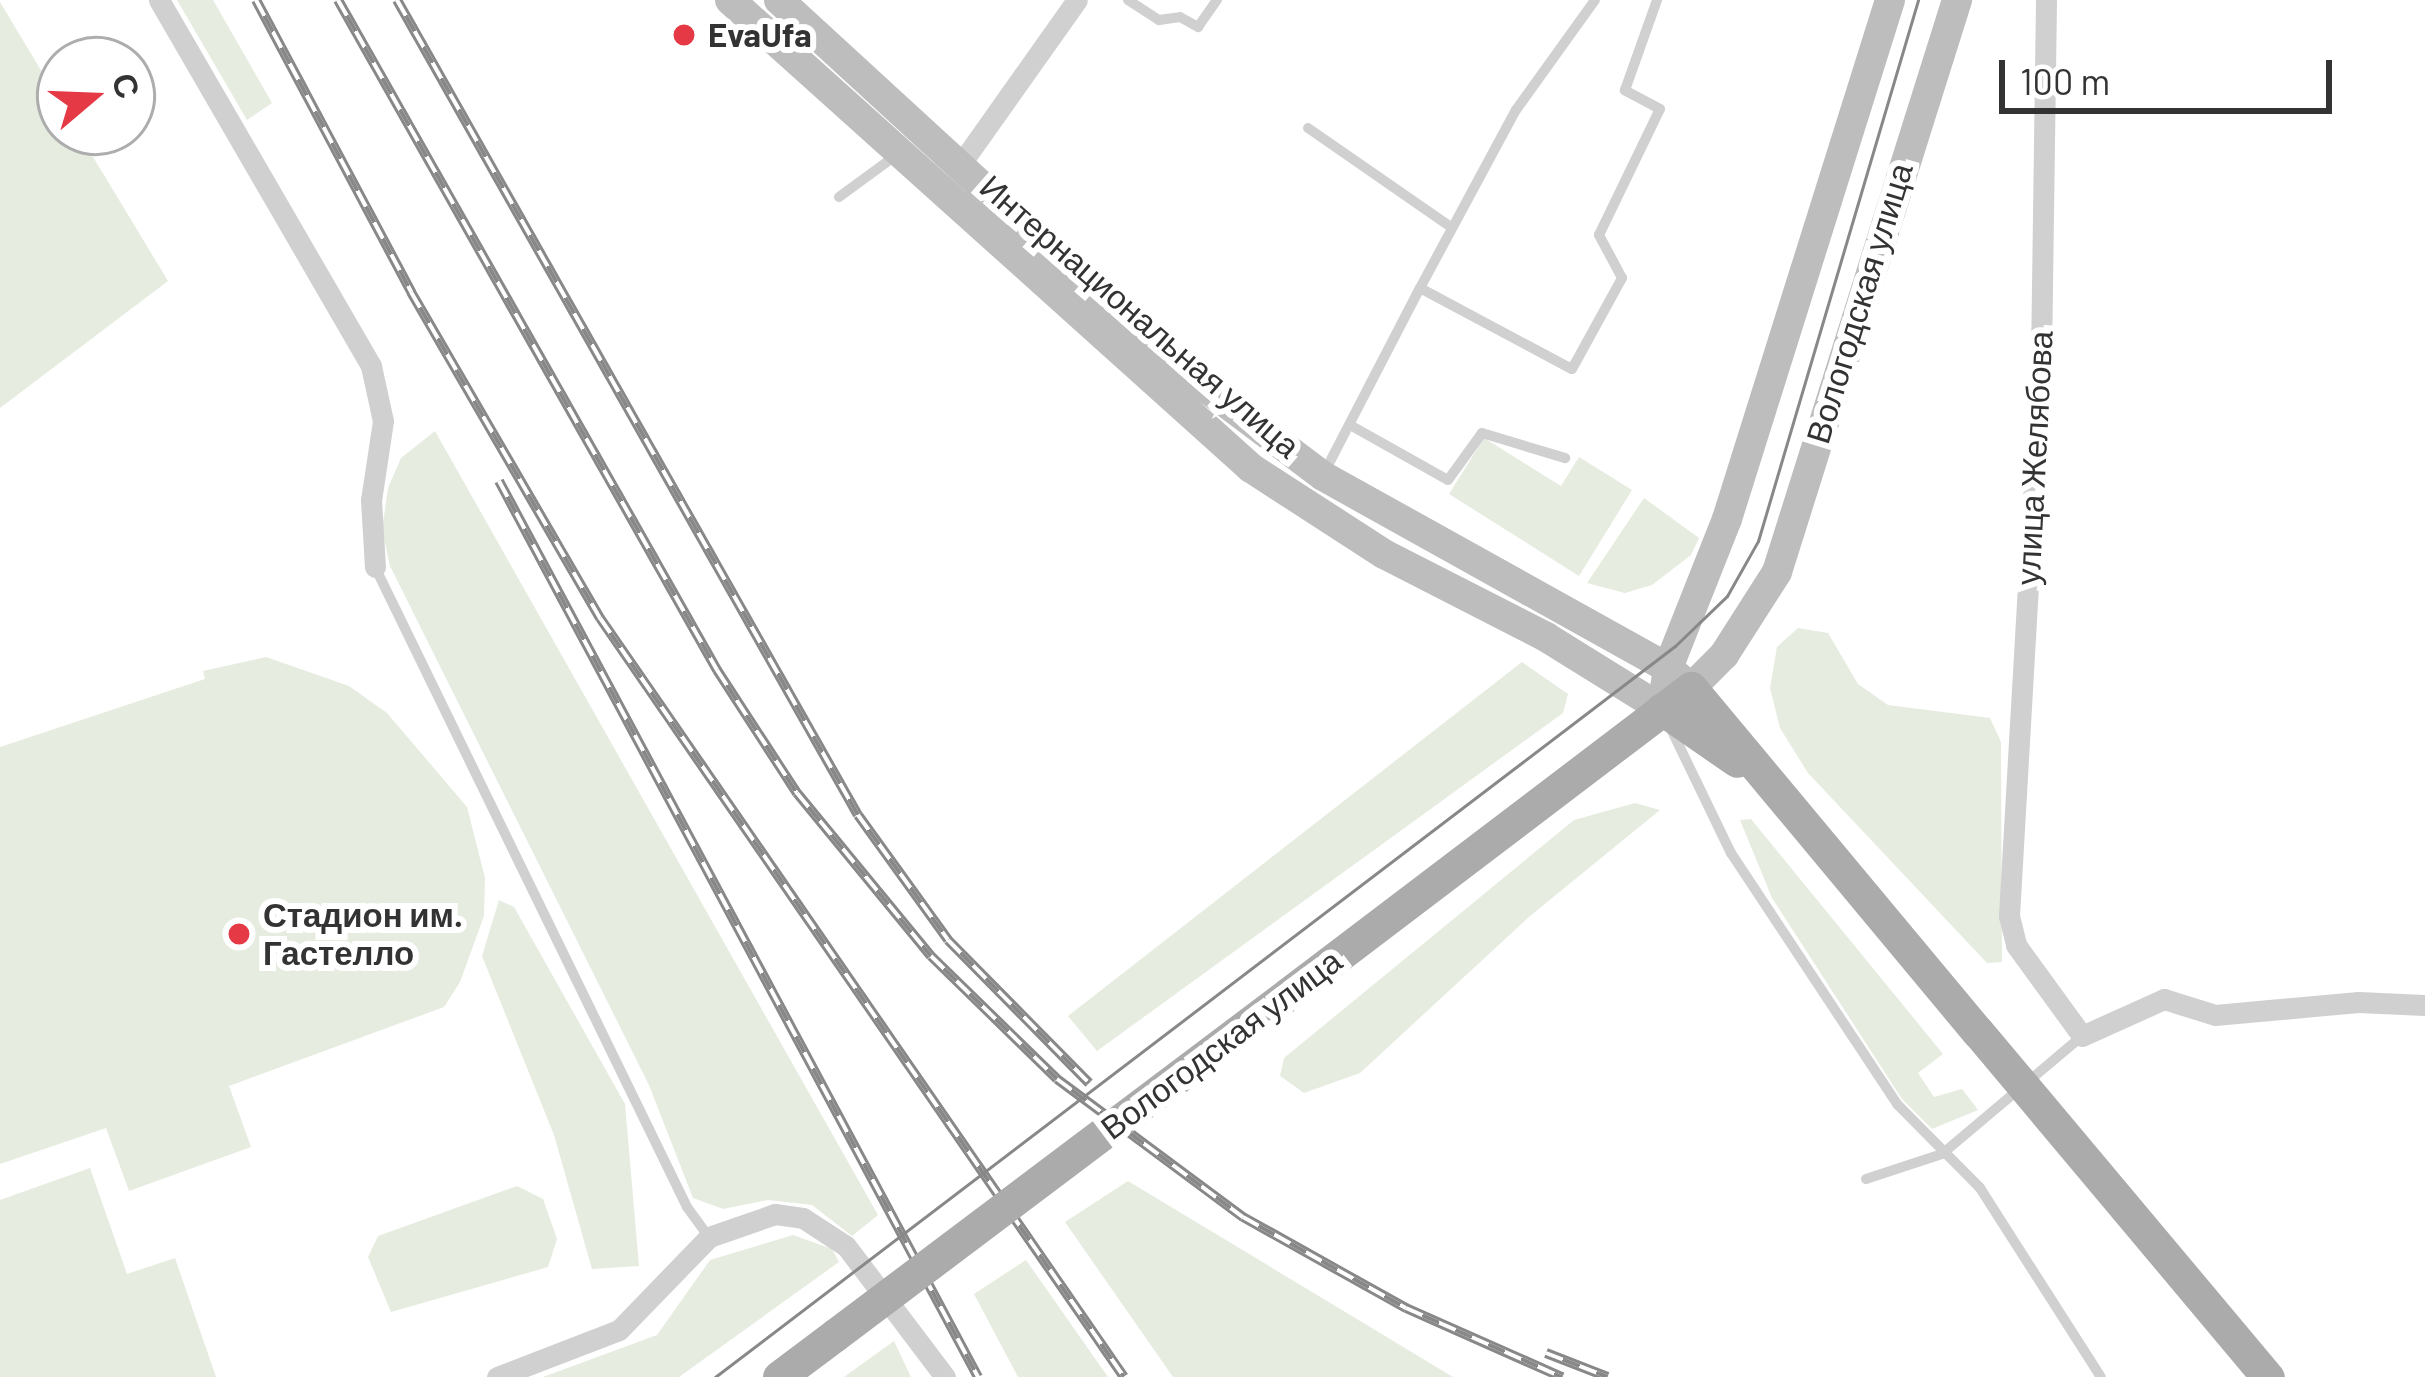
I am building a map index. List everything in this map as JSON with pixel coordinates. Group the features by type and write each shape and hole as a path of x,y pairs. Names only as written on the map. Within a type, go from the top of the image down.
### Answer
{"main road":[{"name":"Интернациональная улица","path":"730,0 1251,468 1384,554 1546,637 1662,709"},
{"name":"Интернациональная улица","path":"779,0 1181,369 1323,476 1680,678"},
{"name":"Вологодская улица","path":"779,1377 1662,709 1680,678 1890,0"},
{"name":"Вологодская улица","path":"1680,678 1724,655 1777,572 1957,0"},
{"path":"1680,678 2268,1377"},
{"path":"1662,709 1768,782"}],"street":[{"path":"159,0 371,367 383,421 371,500 375,567"},
{"path":"960,165 1077,0"},
{"name":"улица Желябова","path":"2047,0 2041,359 2008,916 2043,990 2082,1036"},
{"path":"2082,1036 2164,999 2215,1015 2358,1002 2425,1005"},
{"path":"497,1377 619,1330 709,1237 775,1214 824,1229 903,1313 945,1377"}],"lane":[{"path":"1128,0 1159,20 1180,17 1198,28 1217,0"},
{"path":"1323,476 1448,225 1595,0"},
{"path":"1420,288 1572,369 1622,278 1599,236 1660,109 1624,90 1658,0"},
{"path":"1308,128 1448,225"},
{"path":"839,196 901,152"},
{"path":"1350,425 1448,480 1482,433 1565,458"},
{"path":"375,567 687,1207 709,1237"},
{"path":"1662,709 1730,853 1897,1104 1980,1188 2101,1377"},
{"path":"1866,1179 1942,1154 2082,1036"}],"shaded area":[{"path":"177,0 213,0 272,103 247,120"},
{"path":"0,2 36,62 36,156 92,156 168,281 0,408"},
{"path":"435,431 878,1215 852,1236 812,1205 768,1200 723,1209 693,1198 649,1085 390,566 382,530 388,488 401,458"},
{"path":"1484,438 1561,486 1579,457 1632,490 1579,576 1449,494"},
{"path":"1644,498 1699,538 1691,555 1652,585 1625,593 1587,583"},
{"path":"1798,628 1828,633 1858,684 1888,705 1990,718 2001,742 2002,962 1987,963 1808,773 1780,728 1770,688 1777,647"},
{"name":"Стадион им. Гастелло","path":"266,657 349,686 387,713 467,807 485,878 484,916 460,982 444,1007 229,1086 251,1147 129,1191 106,1128 0,1164 0,747 205,679 203,671"},
{"path":"1522,662 1568,694 1563,713 1097,1051 1068,1016"},
{"path":"1635,803 1660,810 1530,916 1360,1073 1304,1093 1280,1076 1284,1058 1574,820"},
{"path":"1751,819 1943,1054 1918,1073 1934,1097 1962,1089 1978,1110 1932,1129 1902,1099 1772,898 1740,820"},
{"path":"499,900 514,907 625,1104 639,1266 592,1269 554,1135 482,956"},
{"path":"90,1168 127,1274 175,1258 216,1377 0,1377 0,1200"},
{"path":"1128,1181 1453,1377 1173,1377 1065,1222"},
{"path":"517,1186 543,1199 557,1239 548,1267 391,1312 368,1257 378,1236"},
{"path":"793,1235 832,1249 839,1262 679,1377 543,1377 657,1335 710,1260"},
{"path":"1026,1260 1108,1377 1018,1377 974,1294"},
{"path":"894,1341 911,1377 844,1377"}],"tram line":[{"path":"715,1377 1675,646 1727,596 1758,541 1918,0"}],"railway":[{"path":"256,0 411,292 600,618 1124,1377"},
{"path":"338,0 717,670 797,793 931,956 1057,1079 1243,1217 1406,1308 1562,1377"},
{"path":"397,0 858,815 948,940 1089,1083"},
{"path":"499,481 978,1377"},
{"path":"1546,1353 1608,1377"}],"place":[{"name":"EvaUfa","path":"684,35"},
{"name":"Стадион им. Гастелло","path":"239,934"}]}
